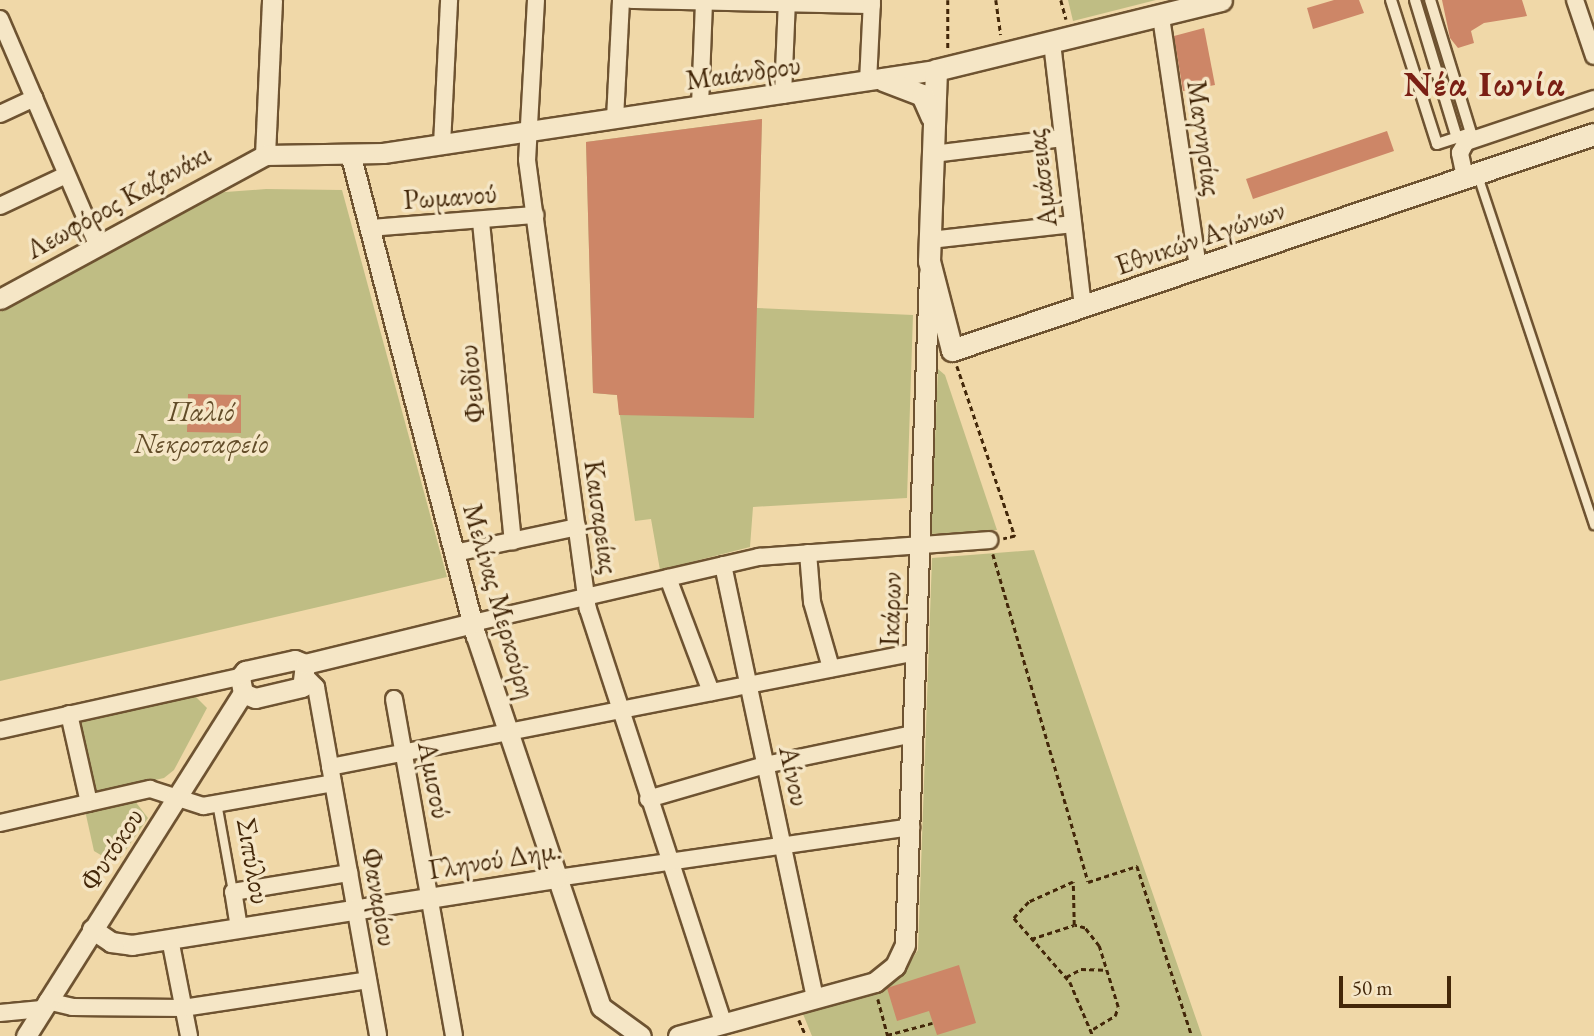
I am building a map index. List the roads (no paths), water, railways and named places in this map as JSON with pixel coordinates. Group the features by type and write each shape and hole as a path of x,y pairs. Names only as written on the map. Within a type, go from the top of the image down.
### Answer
{"main road":[{"name":"Μαιάνδρου","path":"943,69 1161,17 1186,5 1221,0"},
{"name":"Ικάρων","path":"943,69 934,125 930,251 952,350"},
{"path":"875,81 922,95 934,125"},
{"name":"Εθνικών Αγώνων","path":"952,350 1594,134"}],"street":[{"path":"265,155 272,0"},
{"path":"442,145 449,0"},
{"name":"Καισαρείας","path":"536,0 528,132 535,215 586,598 668,862 723,1023"},
{"path":"615,119 621,0"},
{"path":"631,0 872,2 875,81"},
{"path":"1391,0 1437,144 1471,133 1430,0"},
{"path":"1415,0 1457,138"},
{"path":"1575,0 1594,56"},
{"path":"700,106 704,1"},
{"path":"783,94 787,2"},
{"name":"Μαγνησίας","path":"1161,17 1198,267"},
{"path":"0,19 5,43 35,98 97,244"},
{"name":"Αμάσειας","path":"1052,43 1083,306"},
{"name":"Μαιάνδρου","path":"265,155 351,157 943,69"},
{"path":"0,114 35,98"},
{"path":"1471,175 1460,153 1466,142 1594,99"},
{"path":"933,154 1063,138"},
{"name":"Λεωφόρος Καζανάκι","path":"0,299 265,155"},
{"name":"Μελίνας Μερκούρη","path":"351,157 473,623 557,878 603,1011 641,1036"},
{"path":"0,206 66,175"},
{"name":"Ρωμανού","path":"370,228 481,222 535,215"},
{"name":"Φειδίου","path":"481,222 513,541"},
{"path":"930,251 1073,224"},
{"name":"Ικάρων","path":"815,998 875,982 900,958 907,935 930,251"},
{"path":"455,553 577,527"},
{"path":"306,671 473,623 723,565 808,553 989,540"},
{"path":"808,553 812,603 831,668"},
{"name":"Αίνου","path":"723,565 815,998"},
{"path":"668,578 711,692"},
{"path":"0,823 156,789 197,806 217,803 331,775 402,752 916,652"},
{"path":"0,730 69,714 241,685 295,660 306,671"},
{"path":"241,685 255,698 302,687 306,671"},
{"name":"Φαναρίου","path":"306,671 316,687 378,1036"},
{"name":"Φυτόκου","path":"26,1036 178,798 241,685"},
{"name":"Αμισού","path":"394,699 402,752 432,897 454,1036"},
{"path":"69,714 89,803"},
{"path":"648,799 765,765 914,734"},
{"name":"Γληνού Δημ.","path":"92,929 122,945 911,827"},
{"path":"233,892 349,873"},
{"name":"Σιπύλου","path":"233,892 239,928"},
{"path":"170,939 189,1036"},
{"path":"0,1013 45,1005 183,1008 368,980"},
{"path":"678,1036 815,998"}],"lane":[{"path":"1471,175 1594,525"},
{"name":"Σιπύλου","path":"217,803 233,892"}],"district":[{"name":"Νέα Ιωνία","path":"1485,84"}],"park label":[{"name":"Παλιό Νεκροταφείο","path":"201,427"}]}
